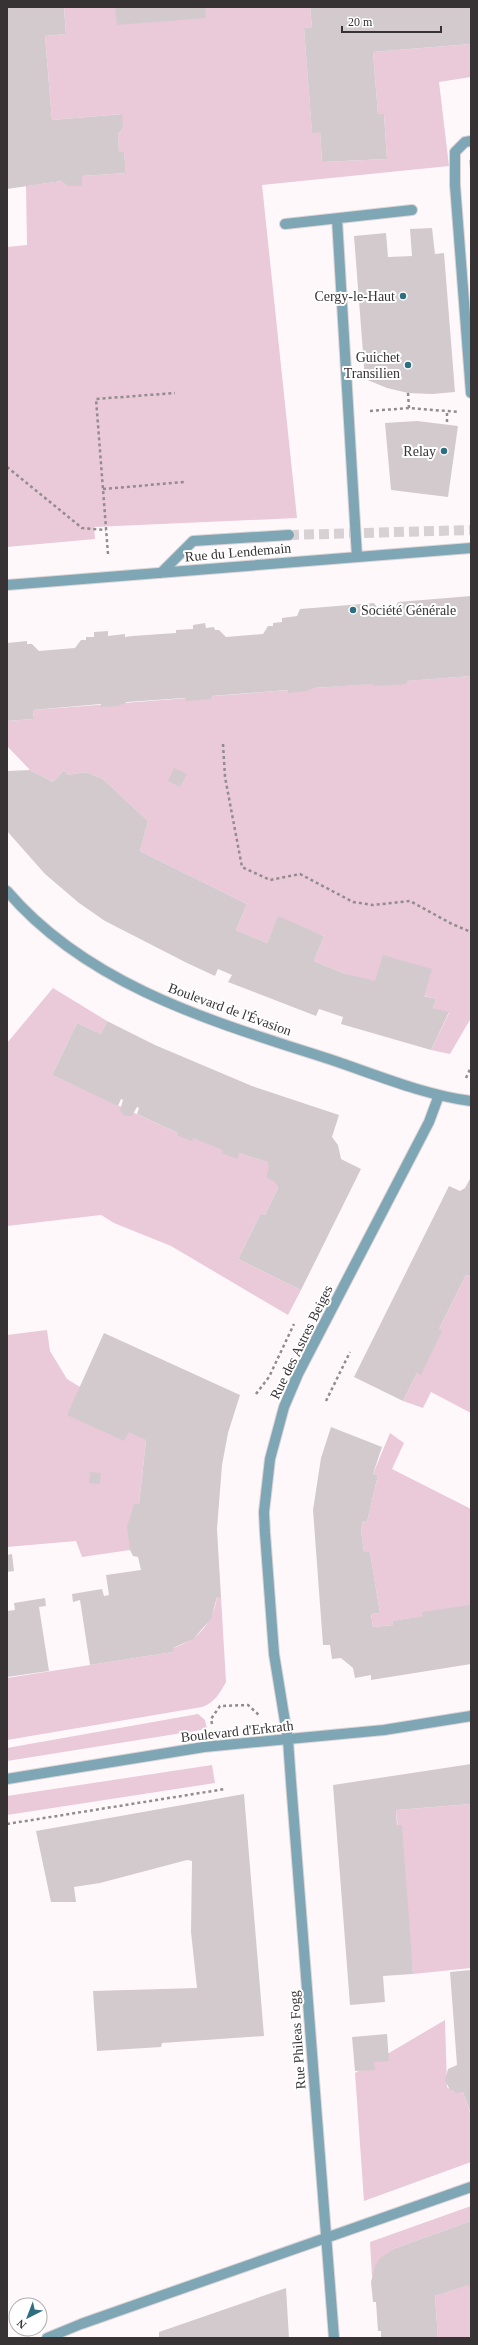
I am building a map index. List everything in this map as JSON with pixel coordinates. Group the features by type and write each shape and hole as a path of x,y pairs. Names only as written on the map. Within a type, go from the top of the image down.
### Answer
{"street":[{"path":"471,141 465,142 455,152 455,185 471,393"},
{"path":"284,224 412,210"},
{"path":"337,219 350,412 357,557"},
{"path":"161,573 193,541 290,535"},
{"name":"Rue du Lendemain","path":"7,585 471,548"},
{"name":"Boulevard de l'Évasion","path":"7,891 48,934 91,962 136,988 252,1034 439,1095 471,1101"},
{"name":"Rue des Astres Beiges","path":"288,1740 274,1654 265,1533 266,1484 275,1438 298,1374 429,1122 439,1095"},
{"name":"Boulevard d'Erkrath","path":"7,1779 204,1747 384,1730 471,1716"},
{"name":"Rue Phileas Fogg","path":"288,1740 334,2338"},
{"path":"47,2338 81,2324 326,2236 471,2187"}],"path":[{"path":"110,577 96,399 175,393"},
{"path":"408,393 409,408"},
{"path":"350,412 409,408 447,413 465,412"},
{"path":"447,413 447,425"},
{"path":"7,467 82,528 106,530"},
{"path":"103,489 184,482"},
{"path":"223,744 225,776 242,867 270,880 300,874 353,902 373,904 410,900 452,924 471,932"},
{"path":"256,1394 269,1377 294,1324"},
{"path":"326,1401 350,1352"},
{"path":"213,1728 211,1719 220,1706 248,1705 288,1740"},
{"path":"7,1824 225,1789"}],"shaded area":[{"path":"64,7 310,7 312,27 304,28 312,132 320,132 322,162 387,159 384,114 378,114 373,52 471,44 471,77 439,82 449,166 262,185 297,518 94,527 95,539 7,547 7,247 27,245 26,186 62,181 82,176 126,173 124,152 119,152 118,134 123,128 121,114 52,120 45,36 66,34"},
{"path":"471,676 471,1018 450,1054 431,1050 449,1013 433,1008 436,999 343,973 314,961 324,936 278,917 267,943 236,930 247,904 140,851 148,821 103,779 86,772 68,775 64,770 53,782 30,770 7,746 7,721 34,719 33,710"},
{"path":"53,988 107,1021 101,1034 77,1023 52,1075 178,1133 267,1162 278,1188 265,1215 261,1213 238,1259 301,1290 288,1315 171,1246 114,1223 101,1215 7,1226 7,1043"},
{"path":"471,1273 471,1413 431,1392 423,1408 403,1401 466,1275 469,1276"},
{"path":"47,1330 50,1351 67,1379 80,1387 146,1440 139,1504 130,1550 82,1557 76,1541 7,1547 7,1335"},
{"path":"390,1433 404,1443 392,1469 471,1509 471,1609 392,1621 393,1625 373,1627 371,1614 380,1613 370,1552 364,1552 361,1530 363,1521 367,1522 378,1475 373,1474"},
{"path":"217,1597 221,1597 226,1682 219,1694 210,1703 202,1707 7,1740 7,1678 173,1652 173,1648 190,1640 203,1629 212,1615"},
{"path":"198,1714 205,1720 207,1729 7,1761 7,1748"},
{"path":"212,1765 215,1783 7,1815 7,1796"},
{"path":"471,1804 471,1968 413,1974 396,1810"},
{"path":"445,2020 447,2087 453,2092 463,2092 471,2115 471,2162 364,2201 355,2073"},
{"path":"471,2206 471,2221 393,2249 380,2259 372,2277 370,2242"},
{"path":"471,2284 471,2338 438,2338 435,2296"}],"building":[{"path":"7,7 64,7 66,34 45,36 52,120 122,114 123,128 118,134 119,152 124,152 126,173 82,176 82,186 68,186 62,181 7,189"},
{"path":"115,7 205,7 206,18 117,25"},
{"path":"310,7 471,7 471,44 373,52 378,114 384,114 387,159 322,162 320,132 312,133 304,28 312,27"},
{"path":"469,160 471,160 471,170 470,170"},
{"name":"Cergy-le-Haut","path":"432,228 435,254 444,253 455,392 432,394 408,393 387,388 365,379 354,236 386,233 388,257 412,256 410,229"},
{"path":"417,421 458,426 448,497 391,490 385,423"},
{"path":"471,596 471,676 407,681 407,684 373,686 373,684 314,688 306,691 288,693 288,690 212,696 211,699 186,701 185,698 127,702 118,706 101,707 101,704 33,710 34,719 7,721 7,643 27,641 27,644 32,644 39,651 75,648 81,640 86,640 86,637 94,637 94,632 108,631 108,636 125,634 125,637 176,633 176,630 193,629 193,625 205,623 206,628 214,627 215,630 219,630 226,637 263,634 268,626 273,626 273,623 282,622 282,618 297,616 300,609 374,603 379,610 394,610 398,602"},
{"path":"174,768 187,774 180,787 168,781"},
{"path":"30,770 53,782 64,770 68,775 86,772 103,779 148,821 140,851 247,904 236,930 267,943 278,916 324,936 314,961 343,973 375,981 383,955 432,969 424,996 436,999 433,1008 449,1012 431,1050 341,1024 343,1017 319,1009 316,1016 228,982 232,975 218,969 215,976 187,963 105,921 79,903 45,874 7,831 7,771"},
{"path":"107,1021 155,1045 252,1086 339,1115 332,1137 338,1145 341,1159 361,1169 301,1290 238,1259 261,1213 265,1215 278,1188 275,1182 267,1178 269,1168 267,1162 239,1153 237,1159 222,1153 223,1150 193,1138 192,1141 177,1135 178,1133 137,1114 139,1108 137,1107 132,1116 124,1116 120,1110 123,1100 121,1099 118,1106 52,1075 77,1023 101,1034"},
{"path":"471,1177 471,1273 469,1276 466,1275 439,1329 442,1331 421,1375 417,1373 403,1401 354,1377 449,1186 460,1191 465,1188"},
{"path":"104,1333 240,1395 228,1433 222,1465 217,1529 221,1597 217,1597 211,1619 193,1639 173,1648 173,1652 90,1665 80,1600 73,1602 72,1594 102,1589 104,1596 109,1595 106,1575 141,1570 138,1557 133,1556 130,1550 127,1527 134,1504 139,1504 146,1440 129,1432 124,1441 67,1415"},
{"path":"331,1427 382,1447 373,1474 378,1475 367,1522 363,1521 361,1530 364,1552 370,1552 380,1613 371,1614 373,1627 393,1625 392,1621 423,1616 422,1612 470,1605 471,1664 371,1680 371,1675 355,1678 353,1668 341,1658 332,1659 330,1645 323,1645 313,1510 321,1458"},
{"path":"90,1472 101,1473 100,1484 89,1483"},
{"path":"12,1554 14,1571 7,1572 7,1555"},
{"path":"45,1598 46,1606 39,1607 49,1671 7,1677 7,1611 15,1610 14,1603"},
{"path":"471,1764 471,1804 396,1810 397,1825 402,1825 413,1974 383,1976 385,2002 350,2005 333,1785"},
{"path":"244,1794 264,2036 162,2043 161,2047 97,2051 93,1991 197,1988 191,1932 192,1861 187,1860 100,1883 74,1887 76,1902 51,1902 36,1831"},
{"path":"471,1970 471,2114 463,2092 456,2093 450,2090 445,2080 448,2069 457,2065 450,1972"},
{"path":"387,2034 389,2061 374,2062 375,2070 355,2071 352,2037"},
{"path":"471,2221 471,2288 469,2285 435,2296 438,2338 381,2338 381,2331 378,2331 376,2302 373,2302 371,2282 375,2266 380,2258 393,2249"},
{"path":"286,2288 289,2338 159,2338 159,2332"}],"tunnel":[{"path":"289,535 471,530"}],"place":[{"name":"Cergy-le-Haut","path":"403,296"},
{"name":"Guichet Transilien","path":"408,365"},
{"name":"Relay","path":"444,451"},
{"name":"Société Générale","path":"353,610"}]}
